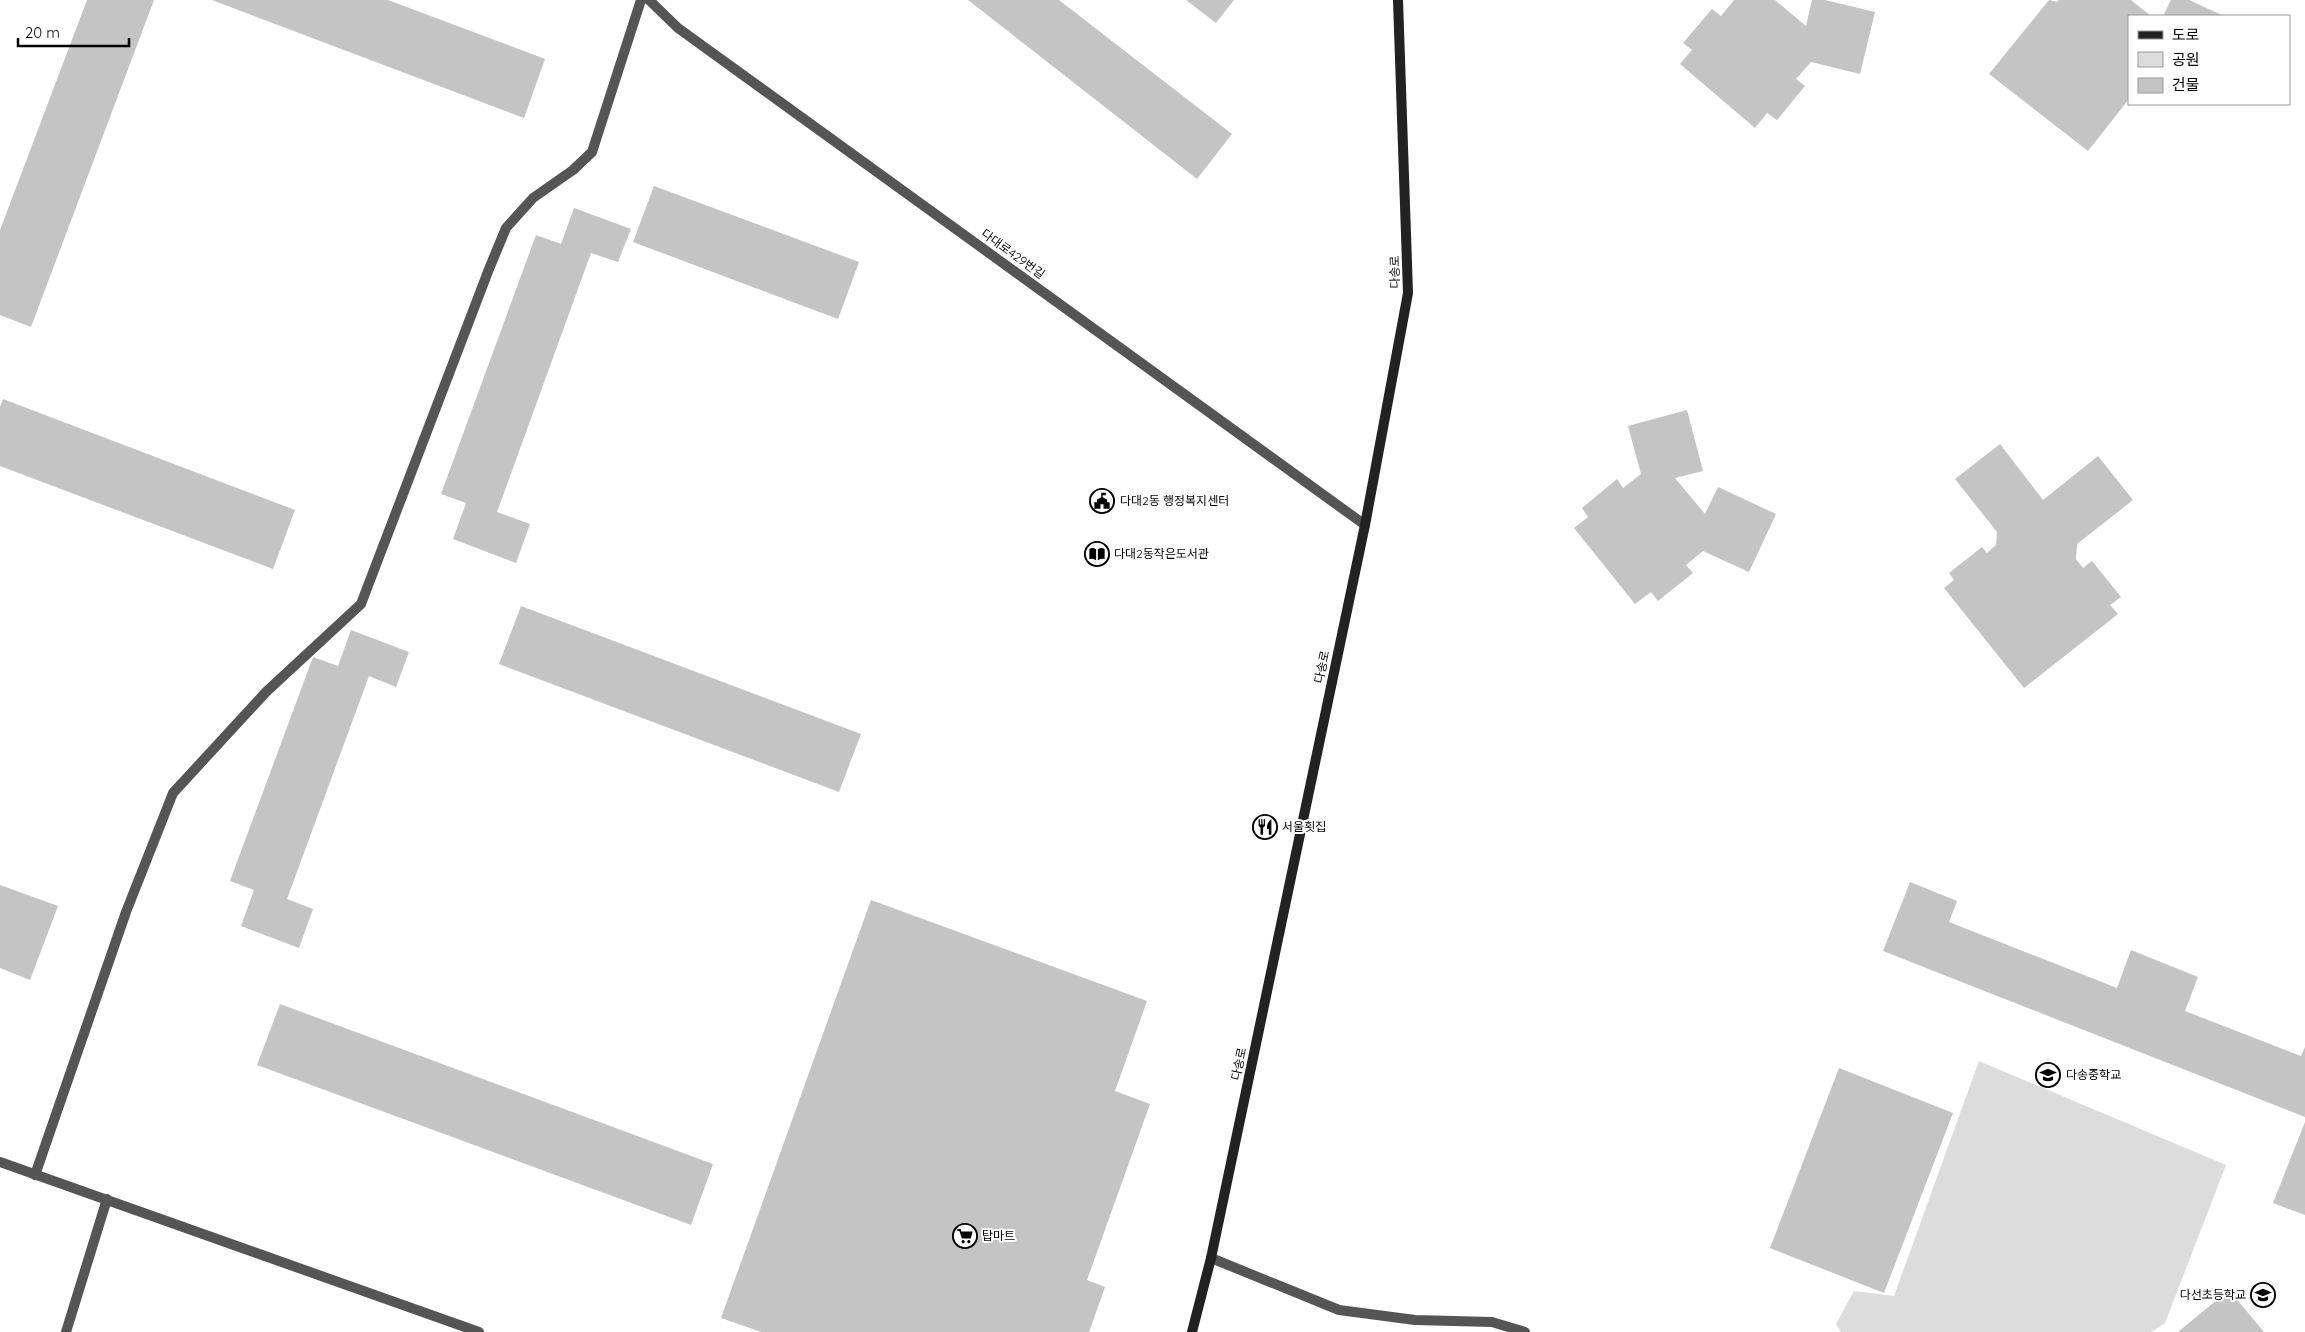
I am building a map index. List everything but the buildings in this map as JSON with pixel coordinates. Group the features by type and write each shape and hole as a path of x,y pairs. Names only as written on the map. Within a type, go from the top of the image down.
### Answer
{"main road":[{"name":"다송로","path":"1194,1331 1365,524 1408,293 1398,0"}],"street":[{"path":"34,1174 126,912 173,793 266,692 361,604 506,228 533,198 573,170 592,152 641,0"},
{"name":"다대로429번길","path":"649,0 678,28 1365,524"},
{"path":"0,1162 480,1332"},
{"path":"66,1332 107,1199"},
{"path":"1211,1258 1339,1310 1415,1320 1492,1322 1525,1332"}],"green space":[{"path":"1979,1061 2226,1165 2165,1323 2151,1332 1841,1332 1836,1324 1854,1291 1894,1296"}],"place":[{"name":"다대2동 행정복지센터","path":"1102,501"},
{"name":"다대2동작은도서관","path":"1097,554"},
{"name":"서울횟집","path":"1265,827"},
{"name":"다송중학교","path":"2048,1075"},
{"name":"탑마트","path":"965,1236"},
{"name":"다선초등학교","path":"2263,1295"}]}
